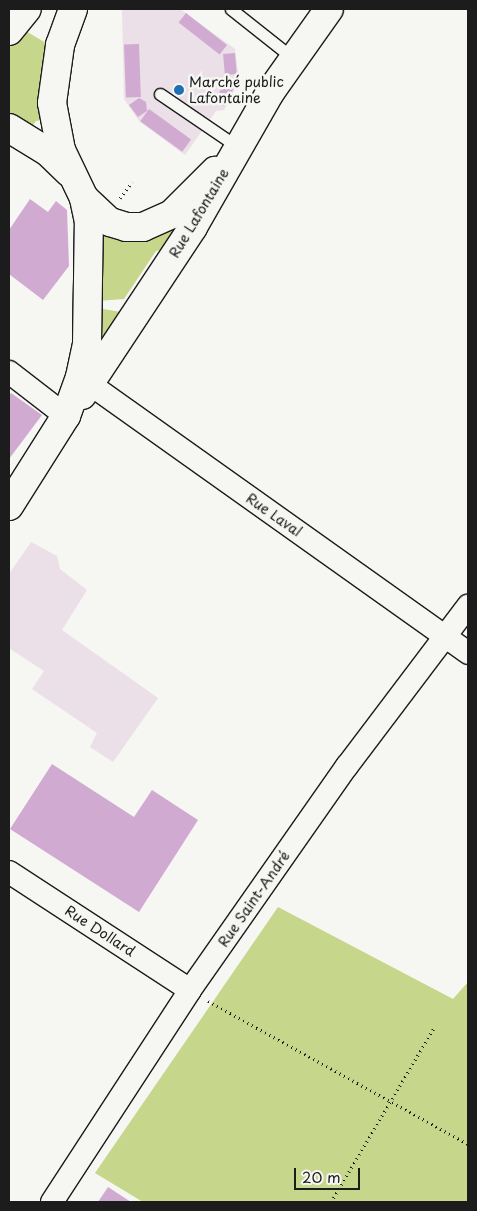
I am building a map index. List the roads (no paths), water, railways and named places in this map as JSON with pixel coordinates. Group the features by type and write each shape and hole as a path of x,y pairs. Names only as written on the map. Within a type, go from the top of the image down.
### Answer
{"main road":[{"path":"9,30 27,9"},
{"path":"73,9 60,45 52,91 56,131 78,186 89,222 91,263 85,381"},
{"name":"Rue Lafontaine","path":"9,506 66,416 85,381 193,227 235,151 294,59 329,9"},
{"path":"9,128 48,152 102,217 118,225 134,228 151,225 172,214 235,151"}],"street":[{"path":"9,372 66,416"},
{"name":"Rue Laval","path":"85,381 468,653"},
{"name":"Rue Saint-André","path":"52,1202 190,990 347,766 468,606"},
{"name":"Rue Dollard","path":"9,872 190,990"}],"lane":[{"path":"231,9 294,59"},
{"path":"160,94 235,151"}],"place":[{"name":"Marché public Lafontaine","path":"179,90"}]}
